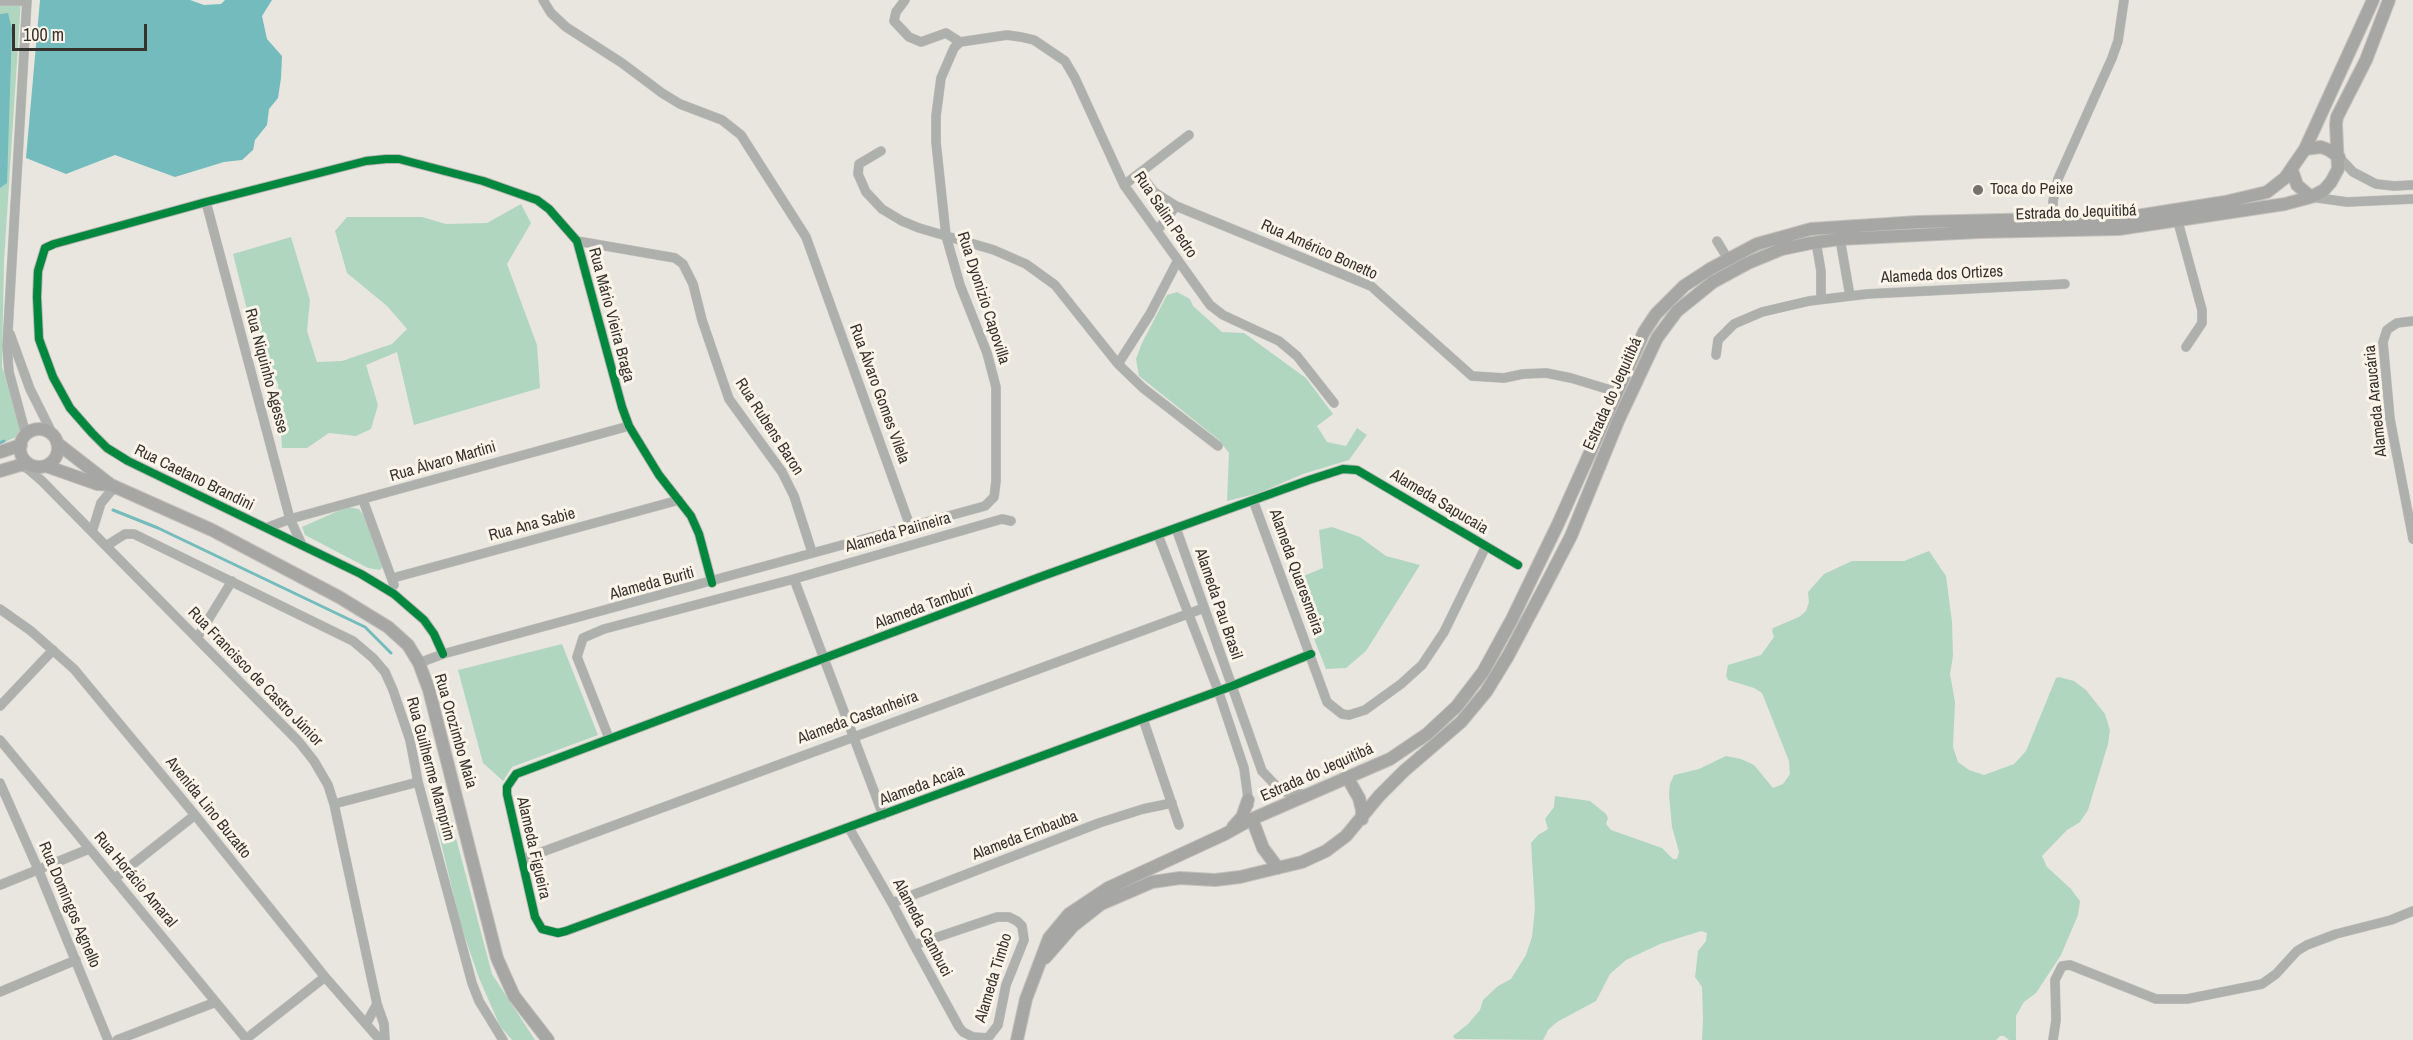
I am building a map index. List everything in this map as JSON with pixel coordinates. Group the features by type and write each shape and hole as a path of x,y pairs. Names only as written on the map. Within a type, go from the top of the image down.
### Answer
{"main road":[{"name":"Estrada do Jequitibá","path":"1017,1040 1026,999 1049,938 1069,914 1108,888 1225,834 1252,819 1390,759 1426,734 1457,706 1483,672 1512,619 1553,535 1644,332 1656,314 1684,286 1728,260 1767,241 1811,229 1918,222 2130,217 2225,202 2267,192 2278,185 2292,170 2305,149 2373,0"},
{"name":"Estrada do Jequitibá","path":"1040,964 1073,926 1101,904 1133,890 1166,879 1240,878 1302,862 1326,851 1346,836 1379,796 1404,771 1461,722 1486,692 1503,665 1571,536 1648,352 1666,324 1685,304 1713,282 1782,249 1816,242 1980,232 2119,230 2285,204 2311,197 2324,190 2338,169 2337,117 2370,50 2389,0"},
{"path":"2305,149 2320,147 2339,157"},
{"path":"2292,170 2297,185 2311,197"},
{"path":"0,452 23,440 37,429 48,431 55,439 57,455 46,466 22,464 0,471"},
{"name":"Rua Orozimbo Maia","path":"55,439 114,487"},
{"path":"22,464 23,440"},
{"name":"Rua Orozimbo Maia","path":"46,466 97,484 114,487 212,530 364,610 401,638 419,663 445,750 497,958 514,996 548,1040"},
{"path":"1347,777 1359,798 1362,819"},
{"path":"1225,834 1242,817 1248,800"},
{"path":"1252,819 1263,848 1278,868"}],"street":[{"path":"0,1 27,0 7,348 9,372 23,440"},
{"name":"Rua Álvaro Gomes Vilela","path":"543,0 550,13 566,27 622,63 662,93 680,104 722,120 741,135 798,222 820,271 910,526"},
{"name":"Rua Salim Pedro","path":"905,0 896,12 894,21 909,37 921,42 946,33 960,42 1007,35 1034,40 1065,61 1124,185 1210,306 1222,315 1279,341 1298,356 1334,403"},
{"path":"2053,220 2053,201 2058,180 2112,58 2118,41 2124,0"},
{"name":"Rua Dyonizio Capovilla","path":"960,42 954,48 941,78 936,116 939,185 946,236 960,285 987,353 996,387 994,497"},
{"path":"1124,185 1189,135"},
{"path":"881,151 859,165 858,174 866,192 882,209 902,221 994,250 1026,264 1055,285 1118,364 1161,403 1218,446"},
{"path":"2311,197 2346,202 2409,199 2408,185 2376,184 2364,179 2339,157"},
{"name":"Rua Mário Vieira Braga","path":"43,251 54,244 366,161 399,159 483,181 528,196 549,209 577,241 629,426 659,475 691,516 699,534 712,583"},
{"name":"Rua Américo Bonetto","path":"1140,174 1154,192 1176,206 1371,286 1472,376 1504,378 1546,373 1617,392"},
{"name":"Rua Niquinho Agesse","path":"206,202 290,519 302,545"},
{"path":"1157,231 1176,206"},
{"path":"2178,222 2202,317 2197,334 2186,347"},
{"path":"1840,239 1850,296"},
{"name":"Rua Rubens Baron","path":"577,241 675,258 683,264 693,284 702,320 729,399 782,472 794,496 812,552"},
{"path":"1717,241 1728,260"},
{"path":"1816,242 1821,271 1821,299"},
{"name":"Rua Caetano Brandini","path":"43,251 38,271 39,339 53,377 70,408 107,448 128,461 361,574 394,594 424,620 434,634 443,654"},
{"path":"1118,364 1150,314 1178,260"},
{"name":"Alameda dos Ortizes","path":"1716,355 1718,340 1734,324 1762,312 1821,299 2065,284"},
{"name":"Alameda Araucária","path":"2413,321 2397,323 2387,330 2383,342 2390,419 2413,539"},
{"path":"9,332 30,389 55,439"},
{"name":"Rua Álvaro Martini","path":"266,528 290,519 629,426"},
{"name":"Rua Francisco de Castro Júnior","path":"22,464 42,481 309,754 328,785 334,804 377,1004 384,1024 382,1040"},
{"name":"Alameda Tamburi","path":"516,774 1176,528 1343,469"},
{"name":"Alameda Sapucaia","path":"1343,469 1357,470 1369,476 1518,565"},
{"path":"92,532 101,503 114,487"},
{"name":"Alameda Buriti","path":"419,663 443,654 712,583 812,552 985,506 994,497"},
{"path":"363,500 393,579 394,594"},
{"name":"Rua Ana Sabie","path":"393,579 679,500"},
{"name":"Alameda Quaresmeira","path":"1253,500 1311,654"},
{"name":"Alameda Paiineira","path":"609,738 577,657 583,638 604,629 794,579 1002,519 1011,520"},
{"name":"Alameda Pau Brasil","path":"1176,528 1262,771 1280,790 1291,794 1310,794"},
{"name":"Rua Guilherme Mamprim","path":"106,546 125,534 134,534 353,641 385,672 410,740 418,782 472,983 479,1001 503,1040"},
{"name":"Alameda Pau Brasil","path":"1158,535 1218,690 1246,776 1252,819"},
{"path":"1311,654 1327,702 1332,708 1349,715 1365,710 1401,684 1422,665 1444,632 1486,546"},
{"path":"794,579 883,815"},
{"path":"197,638 232,581"},
{"name":"Alameda Castanheira","path":"523,859 1204,608"},
{"name":"Avenida Lino Buzatto","path":"0,609 74,669 195,814 325,977 382,1040"},
{"path":"0,706 53,650"},
{"name":"Alameda Acaia","path":"542,929 558,933 566,931 1232,686 1311,654"},
{"path":"1143,719 1179,825"},
{"name":"Rua Horácio Amaral","path":"0,740 246,1039"},
{"path":"1246,776 1262,771"},
{"name":"Alameda Figueira","path":"516,774 507,787 535,917 542,929"},
{"path":"334,804 418,782"},
{"name":"Rua Domingos Agnello","path":"0,783 108,1040"},
{"name":"Alameda Embauba","path":"892,903 1099,824 1143,809 1172,803"},
{"path":"114,879 195,814"},
{"name":"Alameda Cambuci","path":"849,828 959,1027 973,1037"},
{"path":"0,885 89,849"},
{"path":"2053,1040 2056,1020 2055,980 2062,966 2070,965 2150,998 2162,1001 2187,999 2262,984 2276,974 2297,951 2307,945 2336,934 2391,920 2413,911"},
{"name":"Alameda Timbo","path":"914,945 997,917 1009,917 1022,926 1024,940 1006,985 998,1025 988,1038 973,1037"},
{"path":"0,992 76,960"},
{"path":"246,1039 325,977"},
{"path":"117,1040 216,1002"},
{"path":"366,1024 377,1004"}],"green space":[{"path":"0,0 21,0 4,261 2,367 21,429 16,437 0,444"},
{"path":"521,204 531,223 507,264 537,345 540,388 414,425 397,352 366,365 378,405 371,429 356,436 329,433 307,448 282,448 278,384 255,342 233,254 291,237 310,300 307,331 317,362 342,361 392,344 407,329 387,306 347,273 335,231 347,217 422,217 446,224 487,223"},
{"path":"1177,292 1190,299 1193,306 1222,332 1244,333 1306,378 1333,414 1317,426 1327,442 1346,446 1357,428 1367,435 1349,460 1303,474 1259,493 1227,501 1229,453 1219,440 1139,376 1136,359 1142,343 1167,295"},
{"path":"347,507 359,509 368,521 384,565 380,570 368,568 305,535 302,527"},
{"path":"1332,527 1360,537 1386,556 1420,565 1366,651 1346,668 1326,669 1291,581 1323,568 1319,530"},
{"path":"1929,551 1946,576 1952,622 1953,656 1950,674 1955,702 1953,747 1958,762 1969,770 1984,775 2014,764 2026,751 2056,678 2059,677 2074,681 2086,690 2105,714 2110,730 2088,810 2080,822 2067,830 2042,856 2047,867 2071,889 2080,901 2078,915 2061,955 2036,993 2024,1002 2016,1016 2016,1040 2000,1036 1996,1040 1702,1040 1702,987 1695,977 1698,951 1706,941 1707,933 1701,931 1660,944 1626,960 1610,974 1596,1001 1557,1022 1548,1030 1543,1040 1455,1039 1453,1036 1480,1010 1483,1000 1498,986 1511,979 1526,955 1532,937 1535,908 1531,843 1548,829 1545,819 1554,807 1555,796 1590,801 1606,814 1608,818 1606,824 1611,830 1662,848 1673,859 1677,859 1679,852 1672,827 1669,795 1674,775 1699,769 1726,756 1754,765 1773,788 1783,784 1790,774 1789,761 1762,693 1754,688 1728,680 1726,676 1728,665 1761,655 1774,637 1773,628 1799,617 1806,611 1809,602 1808,592 1824,574 1852,561 1904,561"},
{"path":"562,644 598,735 512,767 503,781 483,763 458,670"},
{"path":"447,804 492,974 535,1040 512,1040 500,1026 479,978 461,926 435,818"}],"water":[{"path":"40,0 190,0 204,5 221,4 225,0 272,0 262,16 267,39 282,56 281,78 278,98 269,109 267,125 255,140 253,150 242,160 224,162 175,177 115,155 66,174 26,158"},
{"path":"8,13 12,29 7,183 0,188 0,14"}],"waterway":[{"path":"0,443 4,441"},
{"path":"113,510 158,528 365,627 391,653"}],"cycle path":[{"path":"443,654 434,634 424,620 394,594 361,574 128,461 107,448 92,433 70,408 53,377 39,339 38,271 45,248 206,202 366,161 386,159 399,159 483,181 537,200 549,209 577,241 629,426 659,475 691,516 699,534 712,583"},
{"path":"1311,654 1232,686 566,931 558,933 542,929 535,917 507,794 507,787 516,774 1040,577 1309,480 1343,469 1357,470 1518,565"}],"place":[{"name":"Toca do Peixe","path":"1978,190"}]}
